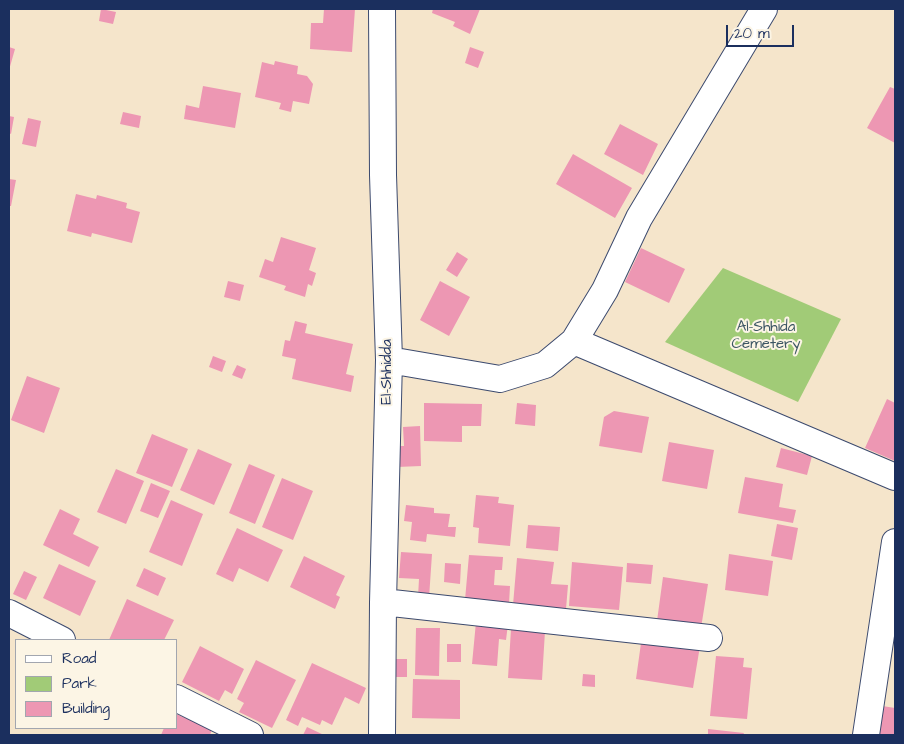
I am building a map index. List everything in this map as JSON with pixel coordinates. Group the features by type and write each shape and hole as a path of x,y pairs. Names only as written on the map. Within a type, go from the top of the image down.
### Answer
{"street":[{"name":"El-Shhidda","path":"382,9 383,175 389,360 382,735"},
{"path":"389,360 500,379 545,365 574,341 605,290 639,218 764,9"},
{"path":"574,341 895,477"},
{"path":"866,735 895,542"},
{"path":"383,602 710,638"},
{"path":"9,613 60,639"},
{"path":"178,699 250,735"}],"green space":[{"name":"Al-Shhida Cemetery","path":"723,268 841,319 798,402 665,342"}],"building":[{"path":"101,9 116,12 113,24 99,21"},
{"path":"324,9 355,9 352,52 310,49 311,23 323,23"},
{"path":"433,9 480,9 470,34 453,26 455,22 432,13"},
{"path":"9,47 15,49 9,70"},
{"path":"470,47 484,52 478,68 465,63"},
{"path":"275,61 298,66 297,74 307,76 313,84 309,104 293,101 291,112 279,109 281,103 255,97 262,62 274,65"},
{"path":"203,86 241,93 235,128 184,119 186,105 199,108"},
{"path":"890,87 895,89 895,143 867,128"},
{"path":"123,112 141,116 139,128 120,124"},
{"path":"9,116 14,117 11,134 9,133"},
{"path":"28,118 41,121 36,147 22,144"},
{"path":"620,124 658,144 643,175 604,154"},
{"path":"573,154 632,188 615,218 556,184"},
{"path":"9,179 16,180 11,206 9,206"},
{"path":"76,194 96,199 97,195 127,203 126,208 140,212 132,243 92,233 91,237 67,231"},
{"path":"281,237 316,248 309,270 316,273 312,286 308,284 305,297 284,290 286,286 259,277 265,259 273,262"},
{"path":"641,248 685,269 669,303 625,282"},
{"path":"457,252 468,259 457,277 446,270"},
{"path":"228,281 244,285 240,301 224,297"},
{"path":"440,281 470,297 449,336 420,320"},
{"path":"295,321 307,324 305,333 353,344 346,374 354,376 351,392 292,379 296,359 282,356 285,340 290,341"},
{"path":"213,356 226,361 222,372 209,367"},
{"path":"237,365 246,369 242,379 232,375"},
{"path":"27,376 60,388 44,433 11,420"},
{"path":"887,399 895,403 895,461 865,448"},
{"path":"424,403 482,404 481,426 462,426 462,442 424,441"},
{"path":"517,403 536,405 535,426 515,424"},
{"path":"614,411 649,417 642,453 599,446 604,417"},
{"path":"420,426 421,466 397,467 397,446 404,446 403,427"},
{"path":"152,434 188,449 172,487 136,473"},
{"path":"669,442 714,450 707,489 662,481"},
{"path":"781,448 812,456 807,475 776,467"},
{"path":"198,449 232,464 214,505 180,490"},
{"path":"249,464 275,475 255,524 229,513"},
{"path":"116,469 144,481 126,524 97,512"},
{"path":"745,477 783,484 779,507 796,510 793,523 738,513"},
{"path":"282,478 313,491 293,540 262,527"},
{"path":"151,483 170,491 158,518 140,511"},
{"path":"476,495 499,497 498,503 514,505 510,546 478,543 479,528 473,527"},
{"path":"171,500 203,514 182,566 149,552"},
{"path":"406,505 434,508 434,513 450,514 448,527 456,527 455,537 427,534 426,542 410,540 412,522 404,521"},
{"path":"60,509 80,519 73,534 99,547 89,567 43,545"},
{"path":"777,524 798,528 792,560 771,556"},
{"path":"528,525 560,527 558,551 526,548"},
{"path":"237,528 283,550 268,582 239,568 233,582 216,574"},
{"path":"401,552 432,554 429,598 418,597 419,579 399,578"},
{"path":"729,554 773,561 768,596 725,590"},
{"path":"469,555 503,557 502,570 495,570 494,585 510,586 509,604 465,600"},
{"path":"304,556 345,576 336,595 340,597 335,609 290,587"},
{"path":"517,558 554,562 551,584 568,585 566,609 513,605"},
{"path":"572,562 623,567 619,610 569,606"},
{"path":"445,563 461,564 460,584 444,582"},
{"path":"627,563 653,565 651,584 626,582"},
{"path":"59,564 96,581 80,616 43,598"},
{"path":"144,568 166,578 158,596 136,586"},
{"path":"24,571 37,577 26,600 13,594"},
{"path":"663,577 708,584 701,628 657,621"},
{"path":"127,599 174,620 164,639 109,639"},
{"path":"476,622 508,624 506,640 499,639 497,666 472,664"},
{"path":"416,628 440,628 439,676 415,675"},
{"path":"511,629 545,631 542,680 508,678"},
{"path":"642,636 700,646 693,688 636,679"},
{"path":"447,644 461,644 461,662 447,662"},
{"path":"200,646 244,669 232,694 225,690 219,701 182,682"},
{"path":"716,656 744,658 743,667 752,668 747,719 710,716"},
{"path":"393,659 407,659 407,677 393,677"},
{"path":"256,660 296,680 272,728 239,712 244,703 237,699"},
{"path":"312,663 366,688 359,704 345,697 332,725 322,720 320,725 302,717 298,726 286,720"},
{"path":"583,674 595,675 595,687 582,686"},
{"path":"413,679 460,680 460,719 412,718"},
{"path":"876,705 895,708 895,735 871,735"},
{"path":"178,715 212,729 210,735 161,735 164,729 178,729"},
{"path":"307,727 324,735 303,735"},
{"path":"708,729 744,733 743,735 708,735"}]}
